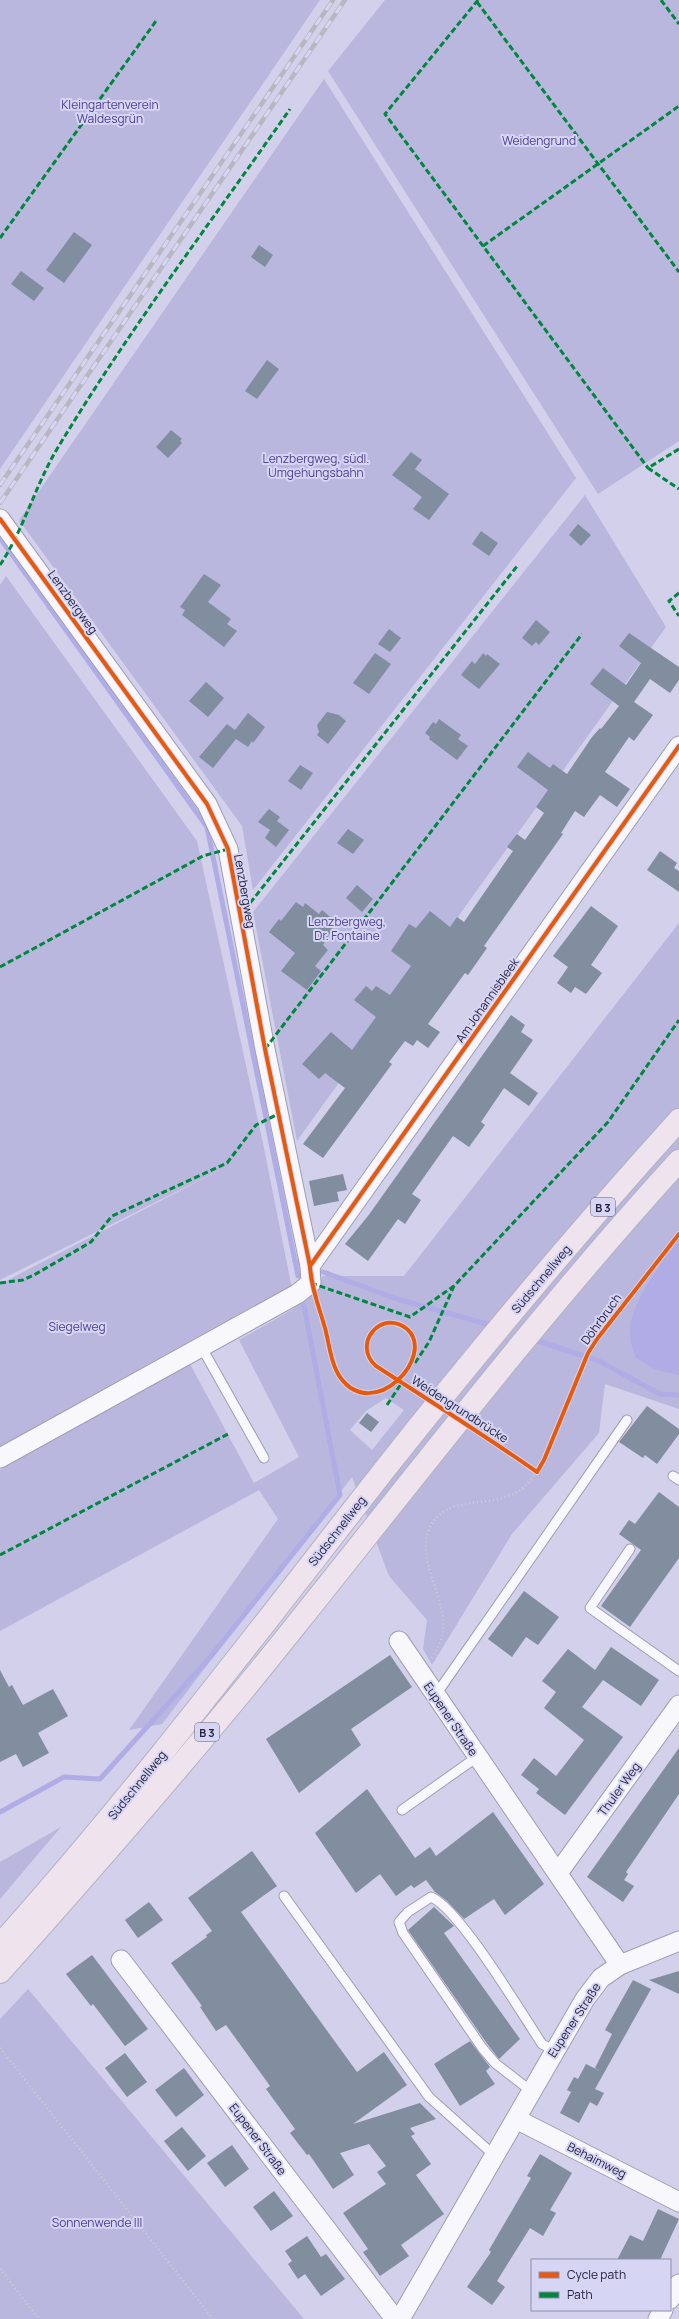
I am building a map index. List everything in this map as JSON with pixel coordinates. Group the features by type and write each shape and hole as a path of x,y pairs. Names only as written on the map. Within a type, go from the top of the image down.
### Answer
{"highway":[{"name":"Südschnellweg","path":"0,1945 128,1797 386,1468 528,1294 679,1120"},
{"name":"Südschnellweg","path":"0,1972 142,1809 299,1622 406,1485 556,1304 679,1161"}],"street":[{"name":"Lenzbergweg","path":"0,519 207,804 228,849 264,1041 311,1275"},
{"name":"Am Johannisbleek","path":"311,1275 679,746"},
{"path":"0,1458 202,1348 297,1294 311,1275"},
{"name":"Eupener Straße","path":"399,1641 435,1696 620,1964 601,1978 585,1999 554,2050 495,2156 400,2319"},
{"name":"Thuler Weg","path":"558,1874 679,1705"},
{"path":"620,1964 679,1941"},
{"name":"Eupener Straße","path":"121,1960 395,2319"},
{"name":"Behaimweg","path":"516,2119 679,2202"},
{"path":"671,2296 679,2284"}],"lane":[{"path":"202,1348 264,1458"},
{"path":"435,1696 627,1420"},
{"path":"630,1549 590,1608 679,1671"},
{"path":"402,1810 478,1757"},
{"path":"284,1896 429,2097 495,2156"},
{"path":"531,2091 496,2064 483,2049 403,1933 399,1922 408,1912 431,1897 440,1901 475,1944 542,2044 554,2050"}],"path":[{"path":"422,1676 440,1643 444,1629 426,1552 429,1530 436,1518 447,1509 460,1504 506,1498 518,1492 529,1483 537,1472"},
{"path":"0,2048 213,2319"},
{"path":"0,2269 39,2319"}],"green space":[{"name":"Kleingartenverein Waldesgrün","path":"0,0 320,0 0,469"},
{"name":"Weidengrund","path":"385,0 679,0 679,441 598,494 328,71"},
{"name":"Lenzbergweg, südl. Umgehungsbahn","path":"324,79 576,478 253,890 242,826 19,520"},
{"name":"Lenzbergweg, Dr. Fontaine","path":"585,495 666,627 297,1141 253,912"},
{"name":"Siegelweg","path":"6,576 197,841 264,1148 292,1289 0,1452 0,1284 226,1167 0,1280 0,585"},
{"path":"679,923 679,1409 605,1384 599,1433 512,1534 432,1665 423,1649 427,1620 389,1576 352,1477 162,1724 129,1730 278,1519 259,1490 0,1631 0,1470 190,1364 254,1483 299,1457 239,1340 293,1309 320,1286 322,1276 404,1276","holes":["386,1398 404,1410 372,1450 350,1430 366,1411"]},
{"path":"61,1827 0,1899 0,1862"},
{"name":"Sonnenwende III","path":"28,1989 304,2319 0,2319 0,2019"}],"shaded area":[{"path":"679,1241 678,1375 654,1369 636,1358 631,1343 630,1334 634,1311 640,1298 663,1260"}],"building":[{"path":"74,232 92,245 64,283 46,270"},
{"path":"259,245 273,255 265,267 251,257"},
{"path":"21,271 44,288 34,301 11,284"},
{"path":"267,360 279,369 257,399 245,391"},
{"path":"171,430 182,439 180,441 182,443 168,458 156,447"},
{"path":"411,452 422,460 415,469 449,494 429,520 413,509 422,497 392,475"},
{"path":"578,524 591,535 581,546 569,535"},
{"path":"481,531 498,543 489,556 472,544"},
{"path":"204,574 221,585 208,602 231,619 227,624 237,631 224,647 182,615 185,610 180,607"},
{"path":"536,620 550,632 539,645 536,642 532,646 522,638"},
{"path":"389,629 401,638 390,652 378,644"},
{"path":"629,633 679,667 679,680 670,693 650,679 634,702 653,715 634,741 629,737 605,772 630,789 617,807 600,795 584,817 575,811 561,833 563,834 484,946 487,948 468,975 465,973 428,1024 440,1032 428,1048 417,1040 413,1046 405,1041 389,1062 392,1064 323,1158 303,1144 345,1088 325,1073 319,1079 302,1064 331,1032 352,1050 376,1017 354,1000 366,986 372,991 376,986 390,995 411,966 391,951 409,924 416,928 430,911 450,927 457,917 464,922 513,851 507,847 517,834 525,840 544,813 536,807 548,790 517,767 528,752 550,768 553,764 567,774 592,737 600,728 601,729 619,706 590,684 603,668 626,685 641,663 619,646"},
{"path":"375,653 391,664 369,694 353,683"},
{"path":"483,653 486,656 487,654 500,664 479,689 461,675 472,661 475,664"},
{"path":"206,682 224,698 208,717 189,701"},
{"path":"327,712 339,715 346,721 328,744 317,735 319,732 317,725"},
{"path":"248,713 265,727 253,743 252,741 248,747 236,739 213,768 199,757 227,724 235,730"},
{"path":"439,719 461,735 458,739 468,746 457,760 429,739 430,737 425,733 433,722 436,724"},
{"path":"300,765 313,773 301,790 288,781"},
{"path":"269,809 280,817 277,821 289,830 276,847 265,838 274,824 270,830 258,822"},
{"path":"348,829 364,840 353,854 337,843"},
{"path":"660,851 677,863 674,868 679,871 679,892 647,870"},
{"path":"357,885 373,899 362,912 346,898"},
{"path":"296,902 303,907 305,903 319,914 322,910 336,922 323,945 328,950 315,966 321,971 307,990 281,971 295,953 269,932 279,919 281,921"},
{"path":"591,906 618,926 591,965 602,973 586,994 575,987 571,993 557,983 568,967 553,956"},
{"path":"511,1015 525,1025 521,1032 533,1040 510,1073 538,1093 529,1106 504,1088 481,1122 485,1125 469,1147 453,1136 412,1194 421,1200 405,1224 398,1219 368,1261 345,1244 368,1216"},
{"path":"343,1174 347,1190 337,1192 339,1201 314,1206 309,1181"},
{"path":"647,1406 679,1429 679,1434 657,1464 645,1455 643,1458 619,1442"},
{"path":"367,1413 379,1422 371,1432 359,1423"},
{"path":"659,1492 679,1507 679,1558 630,1627 601,1606 641,1550 619,1534 629,1520 635,1524"},
{"path":"524,1591 559,1617 538,1645 526,1637 512,1657 488,1639"},
{"path":"611,1647 659,1680 641,1706 603,1680 582,1707 623,1737 565,1815 536,1793 539,1789 521,1775 534,1758 556,1776 584,1740 544,1708 556,1692 542,1681 568,1649 595,1670"},
{"path":"390,1655 412,1687 351,1729 361,1745 299,1793 266,1739"},
{"path":"0,1670 9,1687 12,1685 23,1705 53,1689 68,1716 38,1733 49,1753 23,1767 16,1754 0,1762"},
{"path":"679,1748 679,1794 626,1872 628,1874 624,1880 634,1886 623,1902 587,1877"},
{"path":"367,1789 415,1858 430,1847 436,1856 493,1812 544,1884 505,1915 494,1899 464,1919 447,1901 435,1892 426,1880 414,1888 411,1885 396,1896 380,1874 356,1893 315,1833"},
{"path":"252,1851 277,1886 241,1912 357,2072 384,2052 407,2085 353,2124 420,2103 436,2119 410,2128 415,2134 411,2136 431,2164 416,2175 444,2214 401,2245 409,2256 380,2276 363,2252 368,2249 343,2213 386,2184 377,2172 386,2166 369,2144 340,2153 354,2175 333,2189 309,2154 307,2155 290,2133 295,2129 266,2089 270,2086 226,2025 216,2031 200,2007 202,2006 171,1963 207,1937 206,1935 212,1931 188,1898"},
{"path":"149,1902 163,1920 138,1938 125,1920"},
{"path":"434,1907 454,1926 444,1933 520,2039 499,2059 408,1930"},
{"path":"92,1955 148,2029 125,2046 93,2004 91,2006 66,1974"},
{"path":"679,1971 679,1994 649,1980"},
{"path":"633,1980 651,1989 595,2089 604,2093 597,2106 590,2102 579,2123 560,2113 571,2092 567,2090 574,2077 578,2079 586,2064 600,2071 595,2068 612,2034 605,2030"},
{"path":"470,2041 490,2067 486,2071 495,2084 460,2106 434,2064"},
{"path":"125,2053 147,2082 127,2097 105,2068"},
{"path":"184,2068 204,2095 176,2117 155,2090"},
{"path":"182,2127 206,2156 188,2171 164,2141"},
{"path":"232,2145 249,2169 225,2187 207,2163"},
{"path":"540,2154 572,2173 550,2210 556,2213 543,2236 530,2228 497,2281 505,2287 492,2305 467,2287 491,2252 489,2250 531,2178 527,2176"},
{"path":"274,2191 293,2216 271,2231 253,2207"},
{"path":"658,2209 679,2219 660,2259 618,2259 630,2235 643,2241"},
{"path":"307,2236 321,2257 326,2254 345,2279 321,2296 305,2274 298,2279 288,2264 292,2261 285,2251"}],"waterway":[{"path":"0,538 207,827 295,1261 300,1263"},
{"path":"295,1261 298,1276"},
{"path":"323,1272 397,1299 494,1326"},
{"path":"0,1812 64,1777 100,1779 212,1655 340,1495 304,1306"},
{"path":"532,1339 599,1361 660,1394 679,1395"}],"railway":[{"path":"0,485 333,0"},
{"path":"0,503 345,0"}],"marked path":[{"path":"478,0 385,114 648,468"},
{"path":"661,0 679,24"},
{"path":"477,2 679,272"},
{"path":"0,238 156,21"},
{"path":"483,246 679,106"},
{"path":"0,565 16,537 49,463 84,405 141,319 290,109"},
{"path":"679,449 648,468 679,489"},
{"path":"239,917 518,565"},
{"path":"679,593 669,601 679,616"},
{"path":"265,1049 582,634"},
{"path":"0,967 203,856 228,849"},
{"path":"311,1283 410,1317 454,1286 608,1122 679,1020"},
{"path":"0,1283 23,1280 34,1275 91,1242 112,1216 227,1163 256,1125 280,1113"},
{"path":"415,1363 429,1342 454,1286"},
{"path":"387,1405 403,1381"},
{"path":"0,1555 228,1434"}],"cycle path":[{"name":"Döhrbruch","path":"0,519 207,804 228,849 265,1049 310,1266 312,1282 332,1360 340,1377 354,1390 369,1393 384,1390 397,1381 408,1368 414,1354 414,1341 407,1329 397,1324 388,1323 380,1326 373,1331 368,1339 367,1348 369,1357 376,1366 396,1379 416,1392 477,1431 537,1472 544,1460 588,1353 597,1339 679,1234"},
{"path":"310,1266 679,746"}]}
